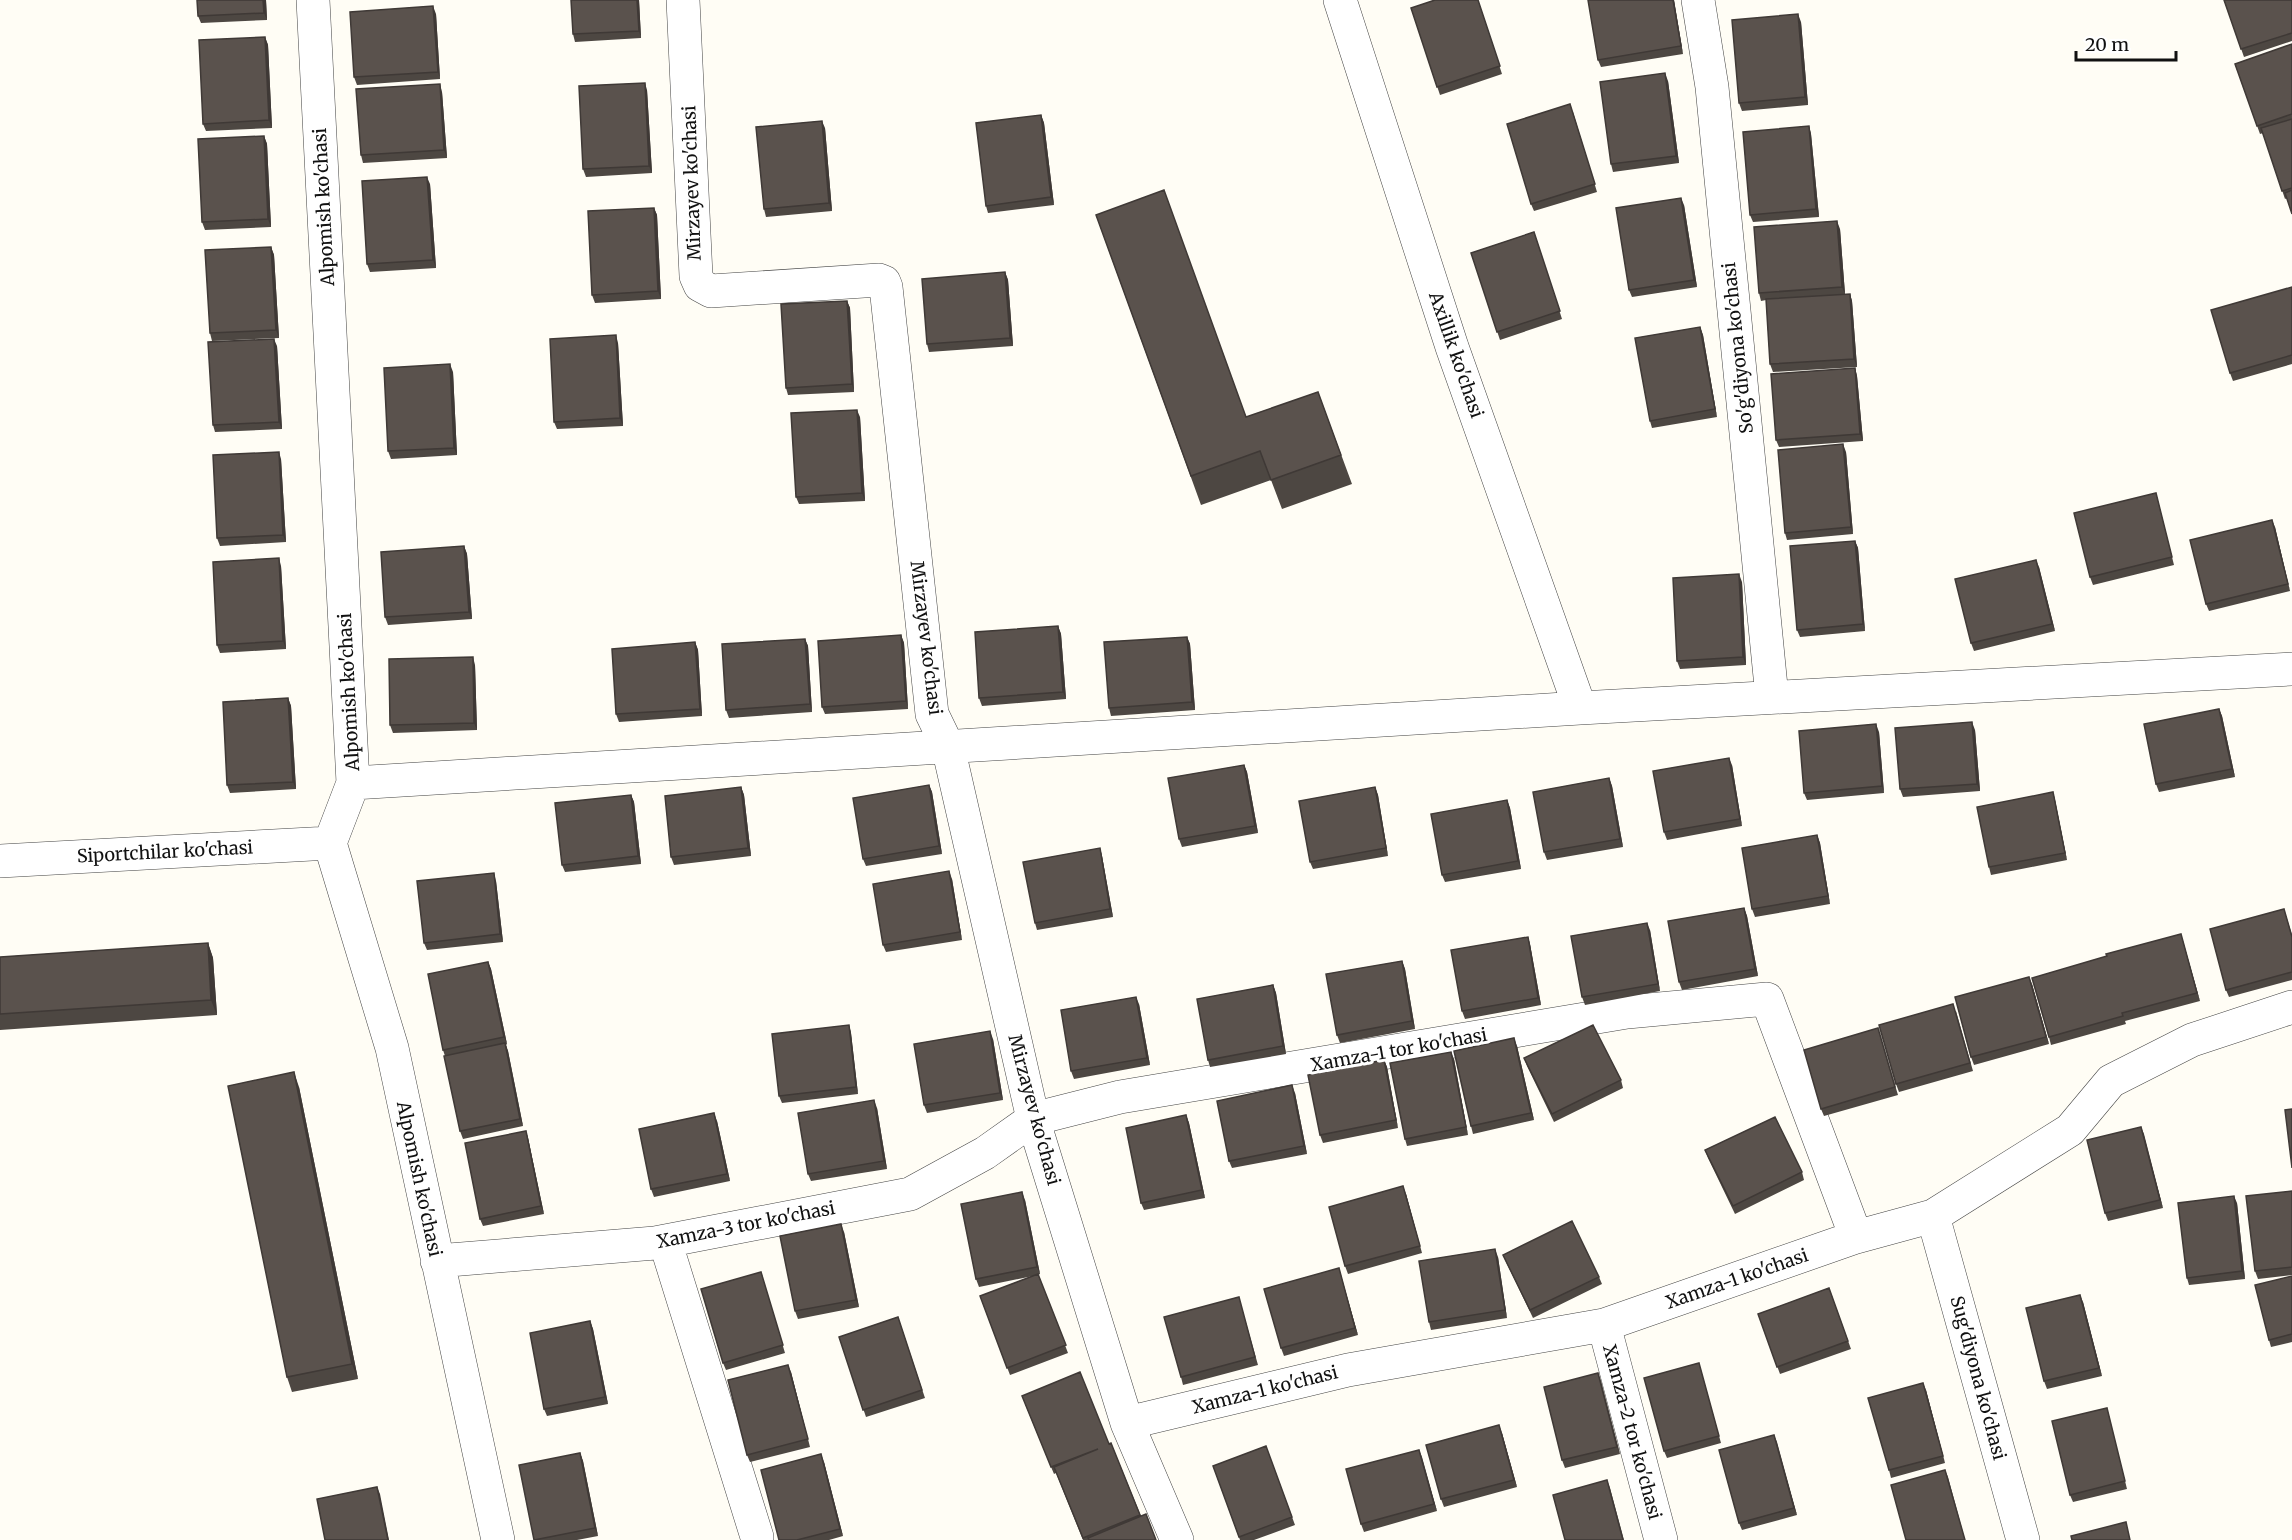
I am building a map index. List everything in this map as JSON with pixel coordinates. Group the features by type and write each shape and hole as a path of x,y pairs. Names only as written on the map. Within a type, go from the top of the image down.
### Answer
{"street":[{"name":"Alpomish ko'chasi","path":"313,0 354,783 330,843 392,1048 436,1261 498,1540"},
{"name":"Mirzayev ko'chasi","path":"683,0 696,276 700,285 711,291 879,280 884,282 886,287 932,714 948,747 1033,1119 1127,1424 1177,1540"},
{"name":"Axillik ko'chasi","path":"1340,0 1452,347 1580,708"},
{"name":"So'g'diyona ko'chasi","path":"1698,0 1712,87 1772,697"},
{"path":"354,783 1580,708 2292,669"},
{"name":"Siportchilar ko'chasi","path":"0,861 330,843"},
{"name":"Xamza-1 tor ko'chasi","path":"1033,1119 1119,1098 1627,1012 1767,999 1856,1237"},
{"name":"Xamza-1 ko'chasi","path":"1127,1424 1348,1370 1604,1325 1856,1237 1934,1216 2070,1130 2111,1081 2192,1040 2292,1007"},
{"name":"Xamza-3 tor ko'chasi","path":"436,1261 665,1241 910,1194 985,1154 1033,1119"},
{"name":"Sug'diyona ko'chasi","path":"1934,1216 2023,1540"},
{"path":"665,1241 757,1537"},
{"name":"Xamza-2 tor ko'chasi","path":"1604,1325 1661,1540"}],"building":[{"path":"197,0 263,0 264,13 198,16"},
{"path":"571,0 637,0 639,31 573,34"},
{"path":"1435,0 1478,0 1500,66 1437,87 1411,8"},
{"path":"1588,0 1673,0 1681,46 1598,60"},
{"path":"2224,0 2292,0 2292,33 2241,49"},
{"path":"433,6 438,72 354,77 350,12"},
{"path":"1798,14 1805,97 1739,103 1732,20"},
{"path":"265,37 269,120 203,124 199,40"},
{"path":"2292,44 2292,114 2257,126 2235,64"},
{"path":"1665,73 1676,156 1611,164 1600,82"},
{"path":"645,83 649,166 583,169 579,86"},
{"path":"440,84 444,150 361,155 356,89"},
{"path":"1570,104 1595,184 1531,204 1507,124"},
{"path":"1041,115 1051,197 986,206 976,123"},
{"path":"2292,119 2292,188 2282,191 2261,128"},
{"path":"822,121 829,203 764,209 756,127"},
{"path":"1809,126 1816,209 1750,215 1743,132"},
{"path":"264,136 268,219 202,222 198,139"},
{"path":"427,177 433,260 367,264 362,181"},
{"path":"1164,190 1246,417 1318,392 1341,455 1271,480 1260,451 1191,476 1096,215"},
{"path":"2292,190 2292,214 2285,193"},
{"path":"1681,198 1694,280 1629,290 1616,208"},
{"path":"654,208 658,291 592,295 588,211"},
{"path":"1837,221 1842,287 1759,293 1754,227"},
{"path":"1534,232 1560,311 1497,332 1471,253"},
{"path":"271,247 276,330 210,333 205,250"},
{"path":"1005,272 1010,338 927,344 922,279"},
{"path":"2292,287 2292,355 2230,373 2211,310"},
{"path":"1850,294 1854,359 1770,364 1766,299"},
{"path":"847,301 852,384 786,388 781,304"},
{"path":"1700,327 1715,409 1650,421 1635,338"},
{"path":"616,335 620,418 554,422 550,339"},
{"path":"274,339 279,422 213,425 208,342"},
{"path":"450,364 454,448 388,451 384,368"},
{"path":"1855,368 1860,434 1776,440 1771,374"},
{"path":"857,410 862,493 796,497 791,413"},
{"path":"1843,444 1851,527 1785,533 1778,450"},
{"path":"279,452 283,535 217,538 213,455"},
{"path":"2156,493 2172,557 2090,577 2074,513"},
{"path":"2272,520 2288,584 2206,604 2190,540"},
{"path":"1855,541 1863,624 1797,630 1790,546"},
{"path":"464,546 469,612 385,617 381,552"},
{"path":"279,558 283,641 217,645 213,562"},
{"path":"2036,560 2052,624 1971,643 1955,579"},
{"path":"1739,574 1743,657 1677,661 1673,578"},
{"path":"1058,626 1063,692 979,698 975,632"},
{"path":"901,635 906,701 822,707 818,641"},
{"path":"1187,637 1192,702 1109,708 1104,642"},
{"path":"805,639 810,704 726,710 722,644"},
{"path":"695,642 700,709 616,714 612,649"},
{"path":"473,657 474,723 390,725 389,659"},
{"path":"288,698 293,782 227,785 223,702"},
{"path":"2219,709 2232,769 2156,784 2144,724"},
{"path":"1972,722 1977,784 1900,789 1895,728"},
{"path":"1876,724 1882,786 1804,793 1799,731"},
{"path":"1729,758 1740,819 1664,832 1653,771"},
{"path":"1244,765 1255,826 1179,839 1168,778"},
{"path":"1609,778 1620,839 1544,852 1533,792"},
{"path":"929,785 939,846 863,859 853,798"},
{"path":"741,787 748,848 671,857 665,796"},
{"path":"1375,787 1386,848 1310,862 1299,801"},
{"path":"2053,792 2065,853 1989,867 1977,807"},
{"path":"631,795 638,856 562,865 555,803"},
{"path":"1507,800 1518,861 1442,875 1431,814"},
{"path":"1817,835 1828,896 1752,909 1742,848"},
{"path":"1100,848 1110,909 1035,923 1023,862"},
{"path":"949,871 960,932 883,945 873,884"},
{"path":"494,873 500,934 424,943 417,881"},
{"path":"1744,908 1755,969 1679,982 1668,921"},
{"path":"2284,909 2292,937 2292,972 2226,990 2210,929"},
{"path":"1647,923 1658,984 1582,997 1571,936"},
{"path":"2181,934 2197,993 2122,1013 2123,1016 2049,1037 2032,978 2107,956 2106,954"},
{"path":"1528,937 1538,998 1462,1011 1451,950"},
{"path":"208,943 211,1000 0,1014 0,957"},
{"path":"1402,961 1412,1021 1337,1035 1326,974"},
{"path":"488,962 504,1037 443,1050 428,974"},
{"path":"2029,977 2046,1037 1971,1057 1955,997"},
{"path":"1273,985 1283,1046 1208,1060 1197,999"},
{"path":"1136,997 1147,1058 1071,1071 1061,1010"},
{"path":"1953,1004 1970,1063 1896,1084 1879,1025"},
{"path":"849,1025 856,1087 779,1096 772,1034"},
{"path":"1593,1025 1621,1080 1552,1114 1524,1058"},
{"path":"1878,1028 1895,1087 1821,1109 1804,1050"},
{"path":"990,1031 1000,1093 924,1105 914,1044"},
{"path":"1514,1038 1531,1113 1471,1126 1454,1051"},
{"path":"505,1043 520,1119 460,1131 444,1056"},
{"path":"1451,1052 1466,1127 1405,1139 1390,1063"},
{"path":"1384,1060 1396,1120 1320,1135 1308,1075"},
{"path":"294,1072 352,1364 287,1377 228,1086"},
{"path":"1292,1085 1304,1146 1229,1161 1217,1101"},
{"path":"874,1100 884,1161 808,1174 798,1113"},
{"path":"2292,1109 2292,1168 2285,1110"},
{"path":"714,1113 727,1174 651,1189 639,1129"},
{"path":"1186,1115 1202,1190 1141,1203 1126,1128"},
{"path":"1775,1117 1802,1172 1733,1206 1705,1150"},
{"path":"2141,1127 2160,1200 2105,1213 2087,1140"},
{"path":"526,1131 541,1206 480,1219 465,1143"},
{"path":"1403,1186 1420,1246 1345,1266 1329,1207"},
{"path":"2292,1191 2292,1267 2255,1271 2246,1196"},
{"path":"1022,1192 1037,1267 976,1279 961,1204"},
{"path":"2234,1196 2242,1271 2187,1278 2178,1203"},
{"path":"1572,1221 1599,1277 1530,1310 1503,1255"},
{"path":"841,1224 856,1300 795,1311 780,1236"},
{"path":"1495,1249 1505,1310 1429,1322 1419,1261"},
{"path":"1339,1268 1355,1328 1281,1348 1264,1289"},
{"path":"761,1272 783,1345 723,1363 701,1289"},
{"path":"1038,1274 1066,1345 1007,1368 980,1296"},
{"path":"2292,1276 2292,1334 2269,1340 2255,1285"},
{"path":"1829,1288 1848,1341 1777,1367 1758,1314"},
{"path":"2080,1295 2099,1368 2044,1381 2026,1308"},
{"path":"1239,1297 1255,1357 1181,1377 1164,1317"},
{"path":"898,1317 922,1390 863,1410 839,1337"},
{"path":"590,1321 605,1397 544,1409 530,1333"},
{"path":"1699,1363 1719,1436 1664,1451 1644,1378"},
{"path":"788,1365 808,1439 747,1455 728,1380"},
{"path":"1080,1372 1140,1515 1083,1538 1054,1467 1098,1449 1051,1467 1022,1396"},
{"path":"1598,1373 1617,1447 1562,1460 1544,1387"},
{"path":"1923,1383 1943,1456 1889,1470 1868,1398"},
{"path":"2107,1408 2125,1481 2070,1495 2052,1421"},
{"path":"1499,1425 1514,1480 1441,1499 1426,1445"},
{"path":"1774,1435 1794,1508 1739,1523 1719,1450"},
{"path":"1266,1446 1292,1517 1239,1537 1213,1466"},
{"path":"1419,1450 1434,1504 1361,1524 1346,1469"},
{"path":"580,1453 595,1528 534,1540 519,1465"},
{"path":"821,1454 840,1529 797,1540 779,1540 761,1470"},
{"path":"1945,1470 1965,1540 1906,1540 1891,1485"},
{"path":"1607,1480 1623,1540 1565,1540 1553,1495"},
{"path":"377,1487 388,1540 325,1540 317,1499"},
{"path":"1146,1514 1156,1540 1089,1540 1088,1538"},
{"path":"2126,1522 2130,1540 2072,1540 2071,1536"}]}
